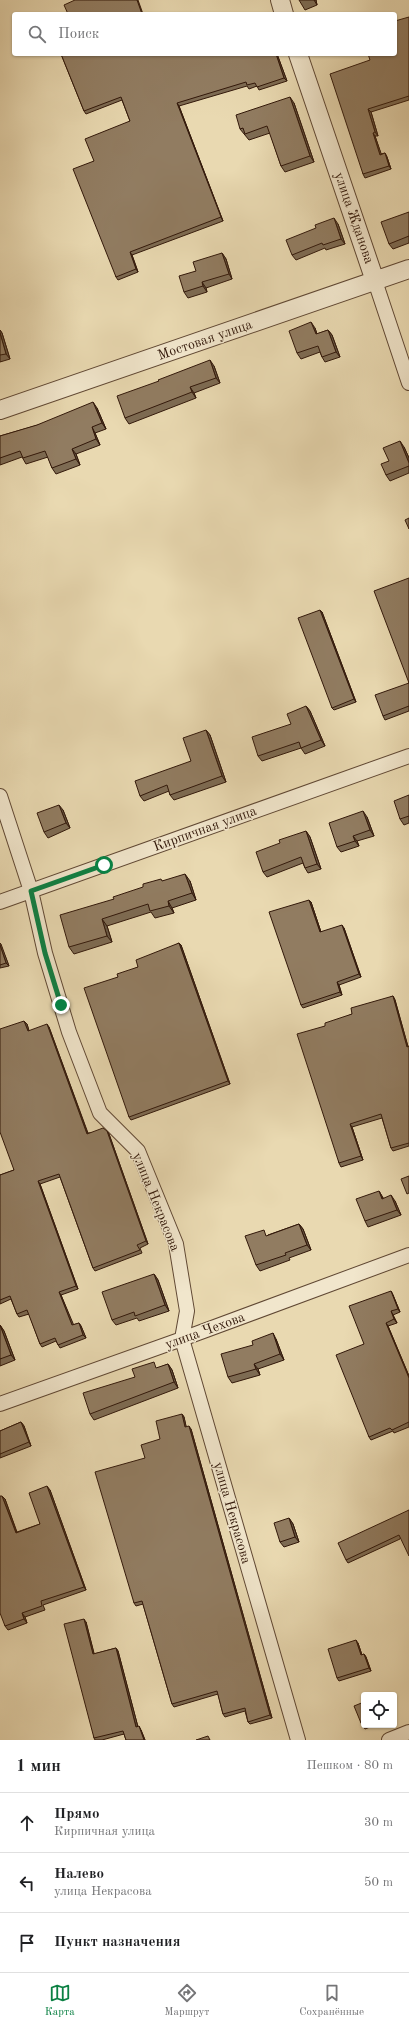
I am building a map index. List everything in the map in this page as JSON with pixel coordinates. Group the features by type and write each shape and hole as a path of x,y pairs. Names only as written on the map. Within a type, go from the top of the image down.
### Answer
{"street":[{"path":"280,0 283,12"},
{"name":"улица Жданова","path":"299,56 409,383"},
{"name":"Мостовая улица","path":"0,410 409,269"},
{"name":"Кирпичная улица","path":"0,902 409,756"},
{"name":"улица Некрасова","path":"0,796 31,891 45,953 69,1032 100,1113 138,1151 176,1244 186,1311 182,1339 298,1740"},
{"name":"улица Чехова","path":"0,1404 182,1339 409,1255"},
{"path":"389,1740 409,1732"}],"building":[{"path":"75,0 137,0 141,12 67,12 64,5"},
{"path":"409,17 409,96 368,109 375,132 373,133 380,155 385,153 389,166 363,174 330,74 370,60 369,56 397,56 397,20"},
{"path":"62,56 277,56 284,78 257,87 255,83 247,85 246,82 177,103 221,217 130,252 136,269 116,277 73,169 94,161 85,139 130,121 121,97 84,111"},
{"path":"290,97 310,156 281,166 267,126 245,134 243,128 240,129 236,115"},
{"path":"409,212 409,236 389,244 381,222"},
{"path":"334,218 341,239 323,245 322,243 292,255 286,240 316,228 315,225"},
{"path":"222,253 229,274 202,282 203,286 184,292 179,276 196,271 193,262"},
{"path":"311,322 316,334 328,330 336,352 322,357 318,346 297,353 289,331"},
{"path":"0,333 6,354 0,355"},
{"path":"210,360 216,378 190,387 192,392 125,418 117,396"},
{"path":"93,402 102,423 92,427 96,439 72,449 76,459 52,468 45,451 23,458 20,451 0,458 0,436 37,425"},
{"path":"400,441 409,466 386,475 381,464 389,461 383,448"},
{"path":"409,518 409,529 405,520"},
{"path":"409,578 409,683 374,591"},
{"path":"320,610 354,699 332,708 298,618"},
{"path":"409,683 409,706 383,716 375,695"},
{"path":"306,706 321,740 301,748 299,742 258,756 252,737 291,724 287,714"},
{"path":"206,730 222,776 170,795 167,785 140,796 135,781 191,761 183,738"},
{"path":"409,795 409,816 400,819 394,801"},
{"path":"59,805 66,823 44,832 37,813"},
{"path":"363,811 370,830 353,836 355,841 337,847 329,823"},
{"path":"306,831 317,864 305,868 301,857 263,872 256,852 280,843 279,840"},
{"path":"185,874 192,893 168,901 169,906 150,911 148,904 102,919 107,936 69,947 60,915 114,899 113,897 143,887 143,884 161,879 162,881"},
{"path":"309,900 320,932 342,925 359,974 337,982 340,992 301,1005 269,912"},
{"path":"179,943 228,1081 129,1117 84,988 118,977 117,974 138,967 136,960"},
{"path":"0,945 6,963 0,965"},
{"path":"393,996 407,1047 409,1046 409,1143 391,1148 381,1114 350,1124 361,1156 339,1163 297,1034 325,1026 325,1023 352,1014 351,1008"},
{"path":"24,1021 28,1031 47,1024 87,1134 103,1128 107,1131 146,1241 137,1245 140,1250 93,1268 59,1174 38,1181 76,1286 59,1292 72,1325 79,1323 83,1335 58,1345 55,1338 40,1344 27,1310 17,1314 10,1296 0,1300 0,1175 14,1170 0,1132 0,1029"},
{"path":"409,1176 409,1193 407,1194 401,1179"},
{"path":"379,1191 382,1199 391,1195 397,1210 365,1221 356,1199"},
{"path":"299,1224 307,1245 285,1253 286,1255 256,1265 245,1236 264,1230 266,1236"},
{"path":"154,1274 165,1305 135,1316 134,1312 112,1320 102,1292"},
{"path":"391,1291 398,1309 391,1311 394,1319 386,1323 409,1378 409,1422 392,1430 390,1428 369,1437 336,1355 364,1344 349,1306"},
{"path":"0,1325 11,1355 0,1359"},
{"path":"273,1333 280,1354 254,1364 256,1369 228,1377 221,1354 253,1345 252,1341"},
{"path":"154,1362 156,1368 168,1364 174,1382 90,1414 83,1393 135,1377 132,1369"},
{"path":"182,1414 185,1427 189,1426 270,1715 248,1722 245,1708 223,1714 217,1691 172,1704 142,1601 134,1603 95,1472 145,1458 141,1445 160,1439 156,1421"},
{"path":"21,1422 29,1442 0,1454 0,1431"},
{"path":"47,1486 84,1587 41,1601 42,1606 22,1613 24,1619 5,1626 0,1613 0,1496 2,1496 16,1533 40,1524 29,1493"},
{"path":"409,1510 409,1556 399,1535 346,1560 338,1543"},
{"path":"289,1518 295,1537 280,1542 274,1523"},
{"path":"84,1619 93,1654 116,1648 136,1727 139,1726 144,1740 126,1740 123,1731 94,1738 64,1624"},
{"path":"356,1640 361,1655 364,1654 369,1668 337,1678 328,1649"},
{"path":"361,1703 361,1723 354,1706"},
{"path":"208,1736 210,1740 196,1740"}],"route":[{"path":"61,1005 45,953 31,891 104,865"}]}
